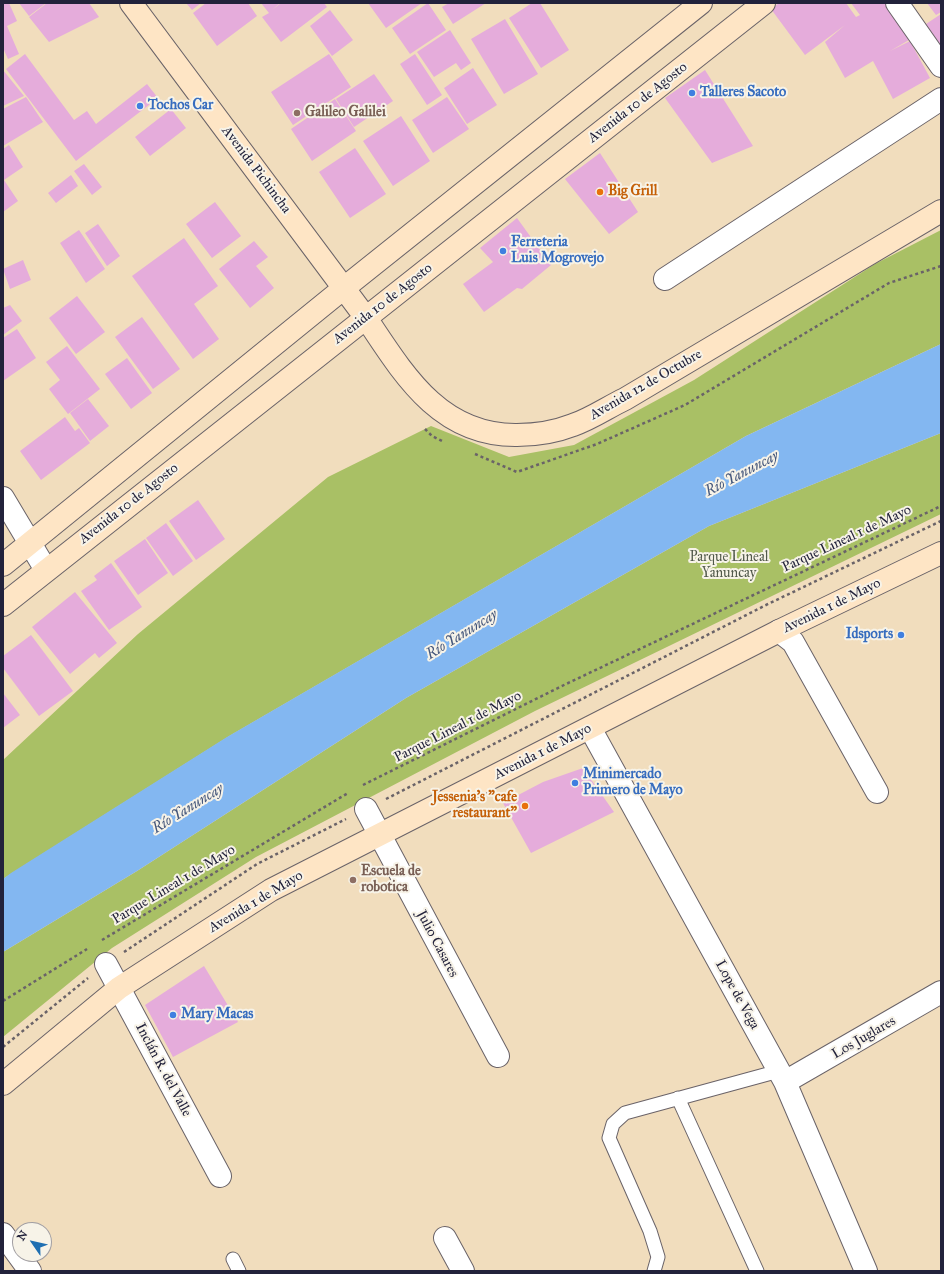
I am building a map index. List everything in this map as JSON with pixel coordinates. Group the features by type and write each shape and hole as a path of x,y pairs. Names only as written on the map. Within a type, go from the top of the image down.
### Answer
{"main road":[{"name":"Avenida Pichincha","path":"131,3 366,318"},
{"path":"3,565 344,288 701,3"},
{"name":"Avenida 10 de Agosto","path":"3,605 760,4"},
{"name":"Avenida 12 de Octubre","path":"366,318 402,371 444,414 472,430 501,436 537,435 574,425 625,399 941,211"},
{"name":"Avenida 1 de Mayo","path":"3,1084 119,988 271,890 779,631 941,553"}],"street":[{"path":"897,3 941,66"},
{"path":"665,279 941,99"},
{"path":"3,498 46,570"},
{"path":"779,631 793,642 877,792"},
{"name":"Lope de Vega","path":"590,728 782,1077 866,1271"},
{"name":"Julio Casares","path":"366,809 498,1056"},
{"name":"Inclán R. del Valle","path":"106,964 220,1176"},
{"name":"Los Juglares","path":"782,1077 941,992"},
{"path":"3,1234 30,1271"},
{"path":"446,1238 463,1271"}],"lane":[{"path":"654,1271 658,1257 650,1231 609,1138 613,1124 625,1113 678,1098 782,1077"},
{"path":"678,1098 757,1271"}],"path":[{"name":"Parque Lineal 1 de Mayo","path":"362,786 564,685 941,506"},
{"name":"Parque Lineal 1 de Mayo","path":"95,944 355,790"},
{"path":"3,1001 89,948"}],"green space":[{"path":"941,230 941,344 746,436 231,735 3,879 3,760 138,634 328,477 431,426 509,457 574,445 694,380 875,264"},
{"name":"Parque Lineal Yanuncay","path":"941,433 941,514 535,711 256,857 112,948 3,1037 3,952 137,871 406,698 709,526"}],"water":[{"name":"Río Yanuncay","path":"941,344 941,433 709,526 406,698 137,871 3,952 3,879 11,873 227,737 746,436"}],"building":[{"path":"9,3 17,21 7,26 19,54 8,59 3,48 3,4"},
{"path":"19,3 46,3 29,16"},
{"path":"47,3 89,3 99,17 49,42 29,17"},
{"path":"186,3 201,3 192,10"},
{"path":"206,3 248,3 257,16 217,46 193,13"},
{"path":"261,3 280,3 272,10 281,3 324,3 327,7 281,42 262,17 269,13"},
{"path":"368,3 422,3 386,28"},
{"path":"428,3 446,30 410,54 392,28"},
{"path":"449,3 486,3 453,24 442,7"},
{"path":"532,3 540,3 569,50 541,68 509,18"},
{"path":"779,3 846,3 856,17 860,15 851,3 889,3 909,40 890,51 910,41 930,78 893,99 873,61 845,78 825,42 845,25 805,55 771,9"},
{"path":"927,3 941,3 941,12 936,15"},
{"path":"330,10 353,40 332,56 310,26"},
{"path":"941,14 941,46 926,24"},
{"path":"505,19 538,74 504,94 471,39"},
{"path":"450,30 471,63 461,70 456,63 434,77 417,52"},
{"path":"25,54 74,120 87,111 96,124 147,84 158,98 76,161 6,69"},
{"path":"329,54 351,87 293,125 271,92"},
{"path":"415,54 442,95 427,105 400,64"},
{"path":"473,68 497,105 467,124 444,88"},
{"path":"3,70 24,96 3,106"},
{"path":"705,70 753,146 712,163 665,98"},
{"path":"374,74 393,101 354,127 336,99"},
{"path":"26,97 43,122 3,146 3,109"},
{"path":"447,97 469,129 433,153 412,120"},
{"path":"335,99 356,131 312,161 291,129"},
{"path":"171,109 186,128 150,156 135,137"},
{"path":"401,116 430,161 393,186 363,141"},
{"path":"9,145 23,167 4,180 18,201 3,212 3,149"},
{"path":"355,148 386,194 350,218 319,172"},
{"path":"600,153 638,212 609,234 565,179"},
{"path":"84,164 102,187 92,195 74,171"},
{"path":"71,175 78,186 56,203 48,193"},
{"path":"215,202 241,236 212,258 186,224"},
{"path":"517,218 551,265 522,289 517,288 484,312 463,284 493,262 480,248"},
{"path":"98,224 120,256 107,266 85,233"},
{"path":"79,230 105,269 86,283 60,243"},
{"path":"184,238 218,286 194,304 219,339 193,359 132,276"},
{"path":"254,241 268,257 256,266 274,288 250,308 219,269"},
{"path":"23,260 31,280 10,289 3,269"},
{"path":"77,296 105,332 76,354 49,318"},
{"path":"10,305 22,321 3,335 3,308"},
{"path":"142,317 180,369 153,389 115,337"},
{"path":"17,329 36,358 3,381 3,338"},
{"path":"67,346 100,389 68,414 49,389 60,380 46,362"},
{"path":"127,358 152,393 131,409 105,374"},
{"path":"88,399 109,426 90,441 70,413"},
{"path":"65,417 75,431 79,428 90,443 41,480 20,451"},
{"path":"198,500 225,539 196,560 169,521"},
{"path":"166,523 193,561 173,576 146,538"},
{"path":"145,539 168,573 138,595 114,561"},
{"path":"111,563 142,607 109,630 81,591 97,580 94,576"},
{"path":"75,592 117,643 99,658 95,653 70,674 32,627"},
{"path":"31,635 73,691 39,716 3,668 3,656"},
{"path":"3,693 20,715 3,728"},
{"path":"583,768 614,812 531,853 503,803 543,782"},
{"path":"204,966 238,1022 173,1057 145,1005"}],"place":[{"name":"Talleres Sacoto","path":"692,93"},
{"name":"Tochos Car","path":"140,106"},
{"name":"Galileo Galilei","path":"297,113"},
{"name":"Big Grill","path":"600,192"},
{"name":"Ferreteria Luis Mogrovejo","path":"503,251"},
{"name":"Idsports","path":"901,635"},
{"name":"Minimercado Primero de Mayo","path":"575,783"},
{"name":"Jessenia's \"cafe restaurant\"","path":"525,806"},
{"name":"Escuela de robotica","path":"353,880"},
{"name":"Mary Macas","path":"173,1015"}]}
